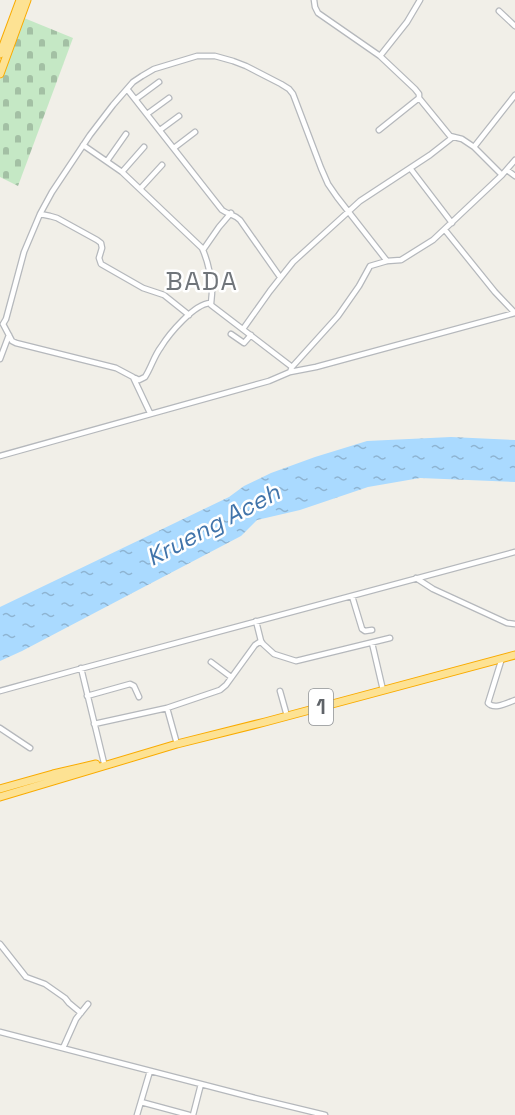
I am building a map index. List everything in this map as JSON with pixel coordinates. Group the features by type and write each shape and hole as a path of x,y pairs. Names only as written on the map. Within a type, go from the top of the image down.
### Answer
{"highway":[{"path":"0,54 20,0"},
{"path":"0,74 27,0"},
{"name":"1","path":"0,797 177,744 515,655"},
{"name":"1","path":"0,789 53,774 127,759"}],"street":[{"path":"314,0 318,13 380,56 415,89 419,98 447,133 474,147 502,175"},
{"path":"380,56 420,0"},
{"path":"499,11 515,26"},
{"path":"210,303 203,304 173,332 161,346 145,377 139,380 116,368 16,343 12,341 2,324 5,321 24,252 40,214 83,145 112,105 142,76 154,69 197,56 215,56 233,61 291,91 328,184 387,261"},
{"path":"136,99 159,82"},
{"path":"127,89 222,210 236,215 280,277"},
{"path":"474,147 515,95"},
{"path":"147,114 169,98"},
{"path":"380,130 419,98"},
{"path":"160,130 179,116"},
{"path":"174,148 195,132"},
{"path":"107,161 126,134"},
{"path":"243,329 293,262 377,189 453,137"},
{"path":"83,145 122,172 203,250 212,294 211,306 251,335 291,370"},
{"path":"122,172 144,147"},
{"path":"291,370 338,316 370,266 401,260 433,240 515,160"},
{"path":"140,189 162,165"},
{"path":"410,168 452,223"},
{"path":"507,170 515,176"},
{"path":"203,250 231,213"},
{"path":"40,214 57,218 97,240 101,243 102,248 99,258 101,264 143,288 164,295 189,315"},
{"path":"0,456 269,381 291,370 316,367 515,313 445,230"},
{"path":"231,334 244,344 251,335"},
{"path":"0,359 9,335"},
{"path":"133,377 150,413"},
{"path":"0,692 81,668 515,552"},
{"path":"416,578 444,594 507,623 515,624"},
{"path":"352,596 362,629 365,632 372,630"},
{"path":"256,621 262,645 274,654 296,661 390,638"},
{"path":"94,724 167,708 220,690 255,645 261,641"},
{"path":"372,643 383,690"},
{"path":"502,658 488,703 494,706 515,700"},
{"path":"211,662 231,677"},
{"path":"81,668 104,763"},
{"path":"87,696 130,684 134,686 139,697"},
{"path":"280,690 287,716"},
{"path":"167,708 177,744"},
{"path":"0,728 30,748"},
{"path":"0,944 26,977 45,984 81,1013"},
{"path":"63,1048 70,1030 88,1004"},
{"path":"0,1032 325,1115"},
{"path":"137,1115 150,1071"},
{"path":"193,1115 201,1083"},
{"path":"141,1102 189,1115"},
{"path":"294,1115 297,1108"}],"green space":[{"path":"24,18 73,38 18,186 0,177 0,80"}],"water":[{"name":"Krueng Aceh","path":"451,437 515,440 515,482 420,478 368,487 300,510 257,520 241,536 0,661 0,607 229,497 244,486 271,473 367,441"}],"district":[{"name":"BADA","path":"202,281"}]}
